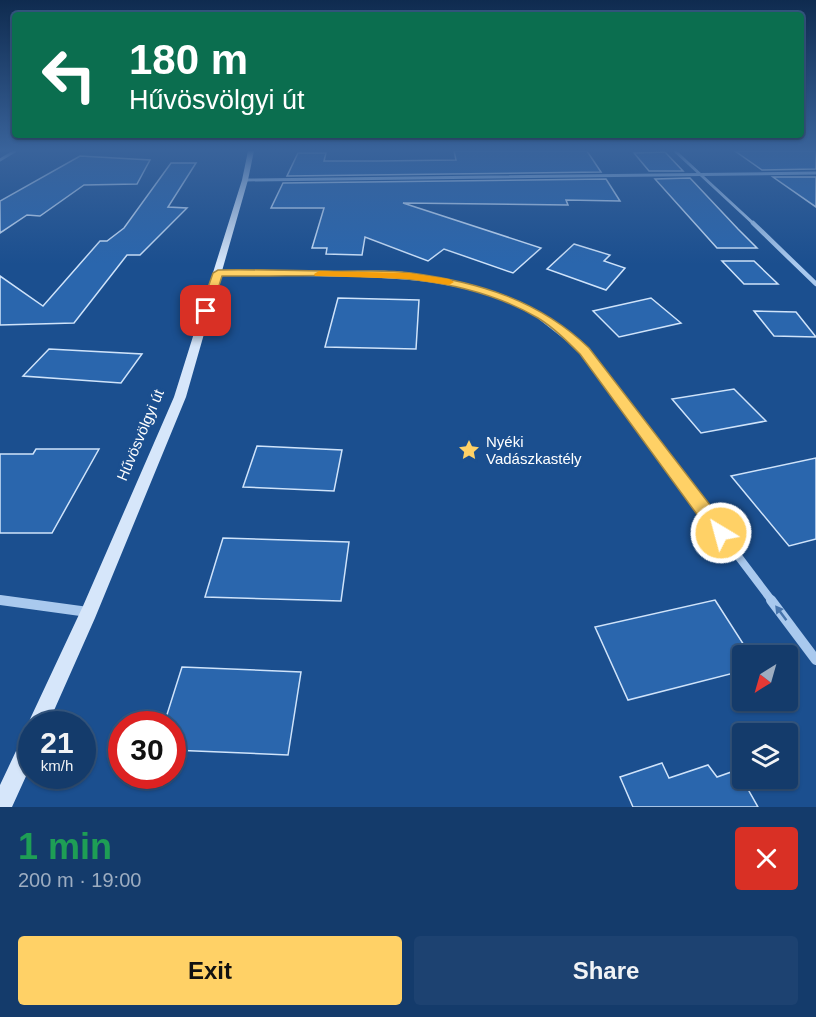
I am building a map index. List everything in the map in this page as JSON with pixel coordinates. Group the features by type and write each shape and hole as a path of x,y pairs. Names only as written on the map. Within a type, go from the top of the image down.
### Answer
{"main road":[{"name":"Hűvösvölgyi út","path":"44,711 89,612 180,397 242,189"},
{"path":"1,807 18,770"}],"street":[{"path":"717,189 816,284"},
{"path":"218,273 417,277 465,286 496,295 543,316 564,331 584,351 816,660"},
{"path":"0,600 89,612"}],"building":[{"path":"22,189 79,189 40,216 27,215 0,233 0,201"},
{"path":"152,189 180,189 168,207 187,208 140,255 127,255 74,323 0,325 0,276 43,306 100,241 107,241 124,228"},
{"path":"280,189 612,189 620,201 566,200 568,205 403,203 541,248 513,273 444,249 428,261 365,237 362,255 326,254 327,248 312,248 324,208 271,208"},
{"path":"664,189 700,189 757,248 717,248"},
{"path":"790,189 816,189 816,207"},
{"path":"574,244 610,255 604,261 625,268 606,290 547,269"},
{"path":"722,261 754,261 778,284 744,284"},
{"path":"338,298 419,300 416,349 325,347"},
{"path":"651,298 681,323 619,337 593,311"},
{"path":"754,311 796,312 816,337 774,336"},
{"path":"49,349 142,354 121,383 23,376"},
{"path":"734,389 766,421 701,433 672,399"},
{"path":"257,446 342,450 334,491 243,487"},
{"path":"36,449 99,449 52,533 0,533 0,454 33,454"},
{"path":"816,458 816,539 789,546 731,476"},
{"path":"223,538 349,542 341,601 205,597"},
{"path":"715,600 744,645 732,645 732,674 628,700 595,627"},
{"path":"182,667 301,672 288,755 186,751 186,711 168,711"},
{"path":"662,763 669,778 708,765 717,777 732,772 732,789 748,789 758,807 633,807 620,777"}],"slow traffic":[{"path":"319,274 409,276 449,282"}],"place":[{"name":"Nyéki Vadászkastély","path":"469,450"}],"route":[{"path":"206,311 218,273 409,276 465,286 519,304 543,316 564,331 584,351 721,533"}]}
